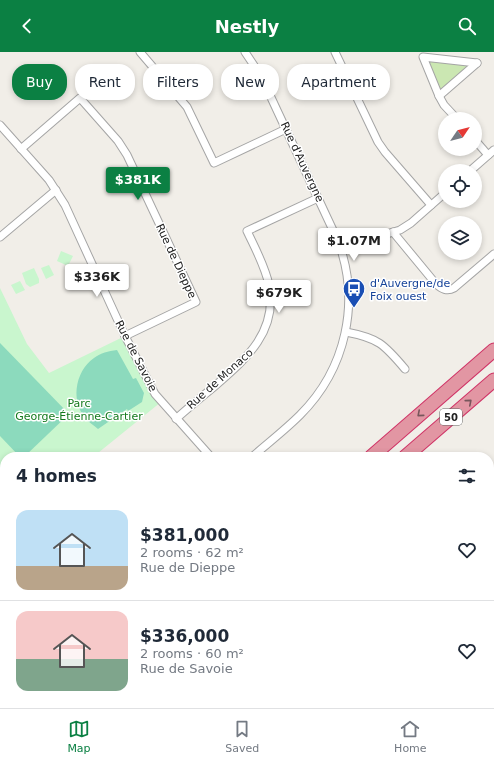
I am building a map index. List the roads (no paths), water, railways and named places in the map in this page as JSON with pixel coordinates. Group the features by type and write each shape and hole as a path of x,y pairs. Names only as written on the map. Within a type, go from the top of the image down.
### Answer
{"highway":[{"name":"50","path":"377,452 494,350"},
{"name":"50","path":"411,452 494,380"}],"street":[{"path":"140,52 187,107 214,162 286,129"},
{"name":"Rue d'Auvergne","path":"245,52 261,76 341,248 346,269 349,294 349,314 346,332 334,366 317,396 292,423 258,452"},
{"path":"335,52 378,142 431,205"},
{"path":"439,96 477,63 423,57 439,96 450,112"},
{"name":"Rue de Dieppe","path":"21,149 80,98 118,141 127,155 196,302 125,336"},
{"name":"Rue de Savoie","path":"0,125 56,190 65,205 125,336 154,394 206,452"},
{"path":"478,164 491,152 482,145"},
{"path":"0,237 56,190"},
{"name":"Rue de Monaco","path":"176,419 243,361 257,345 265,329 269,313 269,284 262,264 246,231 318,198"},
{"path":"341,248 393,232 411,222 438,199"},
{"path":"393,232 436,284 442,289 447,290 454,288 494,254"},
{"path":"346,332 366,336 377,341 390,351 405,369"}],"place":[{"name":"d'Auvergne/de Foix ouest","path":"354,308"}],"park label":[{"name":"Parc George-Étienne-Cartier","path":"79,409"}]}
